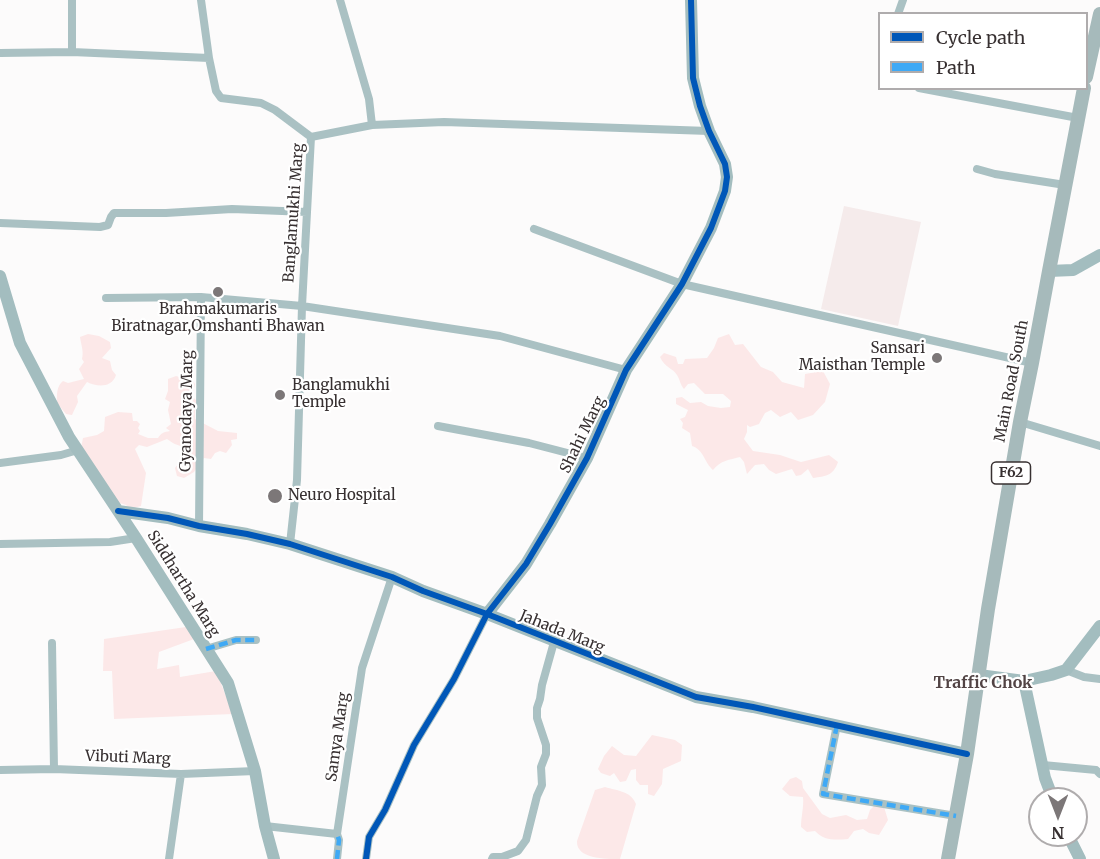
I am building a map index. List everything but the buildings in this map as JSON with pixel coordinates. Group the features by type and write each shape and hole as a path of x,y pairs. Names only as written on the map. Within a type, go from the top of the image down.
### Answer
{"main road":[{"path":"1088,68 1100,14"},
{"name":"Main Road South","path":"948,859 1020,422 1084,90"}],"street":[{"path":"72,0 72,52"},
{"path":"201,0 216,91 220,98 261,103 275,110 311,137"},
{"path":"340,0 369,99 372,125"},
{"name":"Shahi Marg","path":"366,859 369,837 386,810 414,745 454,679 487,614 526,564 550,524 587,458 626,370 682,284 711,228 727,177 725,164 700,106 693,78 691,0"},
{"path":"0,53 72,52 210,58"},
{"path":"930,90 1078,118"},
{"name":"Banglamukhi Marg","path":"290,544 297,480 302,306 311,137 372,125 444,122 709,131"},
{"path":"977,169 994,174 1065,185"},
{"path":"0,223 100,227 108,225 114,213 232,209 307,212"},
{"path":"534,229 682,284 1032,363"},
{"path":"1049,271 1073,270 1100,255"},
{"name":"Siddhartha Marg","path":"0,276 20,343 69,436 228,683 255,771 265,826 274,859"},
{"path":"106,298 201,297 302,306 500,336 626,370"},
{"name":"Gyanodaya Marg","path":"199,526 201,297"},
{"path":"1020,422 1100,446"},
{"path":"438,426 529,443 587,458"},
{"path":"0,463 61,455 78,450"},
{"name":"Jahada Marg","path":"118,511 168,518 290,544 392,577 696,697 753,707 967,754"},
{"path":"0,544 110,542 136,538"},
{"name":"Samya Marg","path":"337,859 339,840 337,834 362,668 392,577"},
{"path":"979,675 1024,681 1066,670 1100,626"},
{"path":"207,648 236,640 256,640"},
{"path":"492,859 518,851 526,840 542,785 546,745 537,718 537,708 554,642"},
{"path":"52,643 54,769"},
{"path":"1066,670 1084,677 1100,679"},
{"path":"1024,681 1048,787"},
{"path":"837,725 823,794 956,816"},
{"path":"1042,765 1096,770 1100,774"},
{"name":"Vibuti Marg","path":"0,770 54,769 181,774 255,771"},
{"path":"170,859 181,774"},
{"path":"265,826 337,834"}],"shaded area":[{"path":"844,206 921,222 898,326 821,309"},
{"path":"88,334 99,336 110,342 111,348 102,358 110,361 116,375 111,382 104,385 87,382 77,396 78,402 72,415 66,414 57,403 58,388 63,381 68,383 84,379 79,369 84,362 80,337"},
{"path":"729,334 735,345 743,344 761,367 773,372 782,382 804,388 805,374 823,371 830,384 825,402 813,415 798,420 791,412 780,417 771,410 765,413 759,424 750,427 747,425 744,439 753,451 780,455 801,462 829,455 838,462 831,473 813,478 808,469 796,476 792,469 776,474 764,464 755,465 747,474 740,457 722,462 713,470 699,450 692,446 690,433 682,428 683,423 680,419 685,417 688,410 676,404 676,398 682,397 690,403 701,402 708,406 721,408 730,407 731,401 723,394 705,394 694,383 688,384 684,389 675,373 660,357 664,353 676,357 678,364 683,364 685,359 707,358 718,338"},
{"path":"176,376 193,381 195,384 192,396 197,401 195,419 218,431 237,433 237,439 231,440 232,445 226,453 220,451 215,453 211,459 204,458 194,472 184,478 177,476 175,468 179,462 189,457 188,446 177,445 167,439 147,447 139,445 135,449 146,473 141,506 130,509 117,502 81,448 83,438 104,431 105,417 118,412 132,413 133,421 140,424 138,434 148,438 158,438 170,431 166,428 171,424 168,410 170,402 165,399 168,379"},
{"path":"186,627 194,639 159,652 157,669 179,665 180,677 216,671 233,714 114,719 112,671 103,671 104,639"},
{"path":"652,735 675,740 682,745 681,761 663,769 662,784 654,796 648,794 648,785 640,785 636,780 636,769 631,770 626,781 620,782 614,773 610,776 601,773 598,769 612,746 624,755 636,756"},
{"path":"796,777 802,781 803,788 822,814 830,818 846,815 857,820 867,819 874,806 884,807 888,820 879,835 863,829 854,831 848,839 834,840 822,837 815,831 807,832 801,827 803,797 790,796 782,789 790,779"},
{"path":"605,787 631,796 636,804 620,859 592,857 586,855 578,847 577,841 595,790"}],"marked path":[{"path":"206,649 236,640 256,640"},
{"path":"837,725 823,794 956,816"},
{"path":"337,834 339,840 337,859"}],"cycle path":[{"path":"366,859 369,837 385,810 414,745 454,679 487,614 526,564 550,524 587,458 626,370 682,284 711,228 725,191 727,177 725,164 709,131 693,78 691,0"},
{"path":"118,511 168,518 290,544 392,577 696,697 753,707 967,754"}],"place":[{"name":"Brahmakumaris Biratnagar,Omshanti Bhawan","path":"218,292"},
{"name":"Sansari Maisthan Temple","path":"937,358"},
{"name":"Banglamukhi Temple","path":"280,395"},
{"name":"Neuro Hospital","path":"275,496"}],"district":[{"name":"Traffic Chok","path":"983,683"}]}
